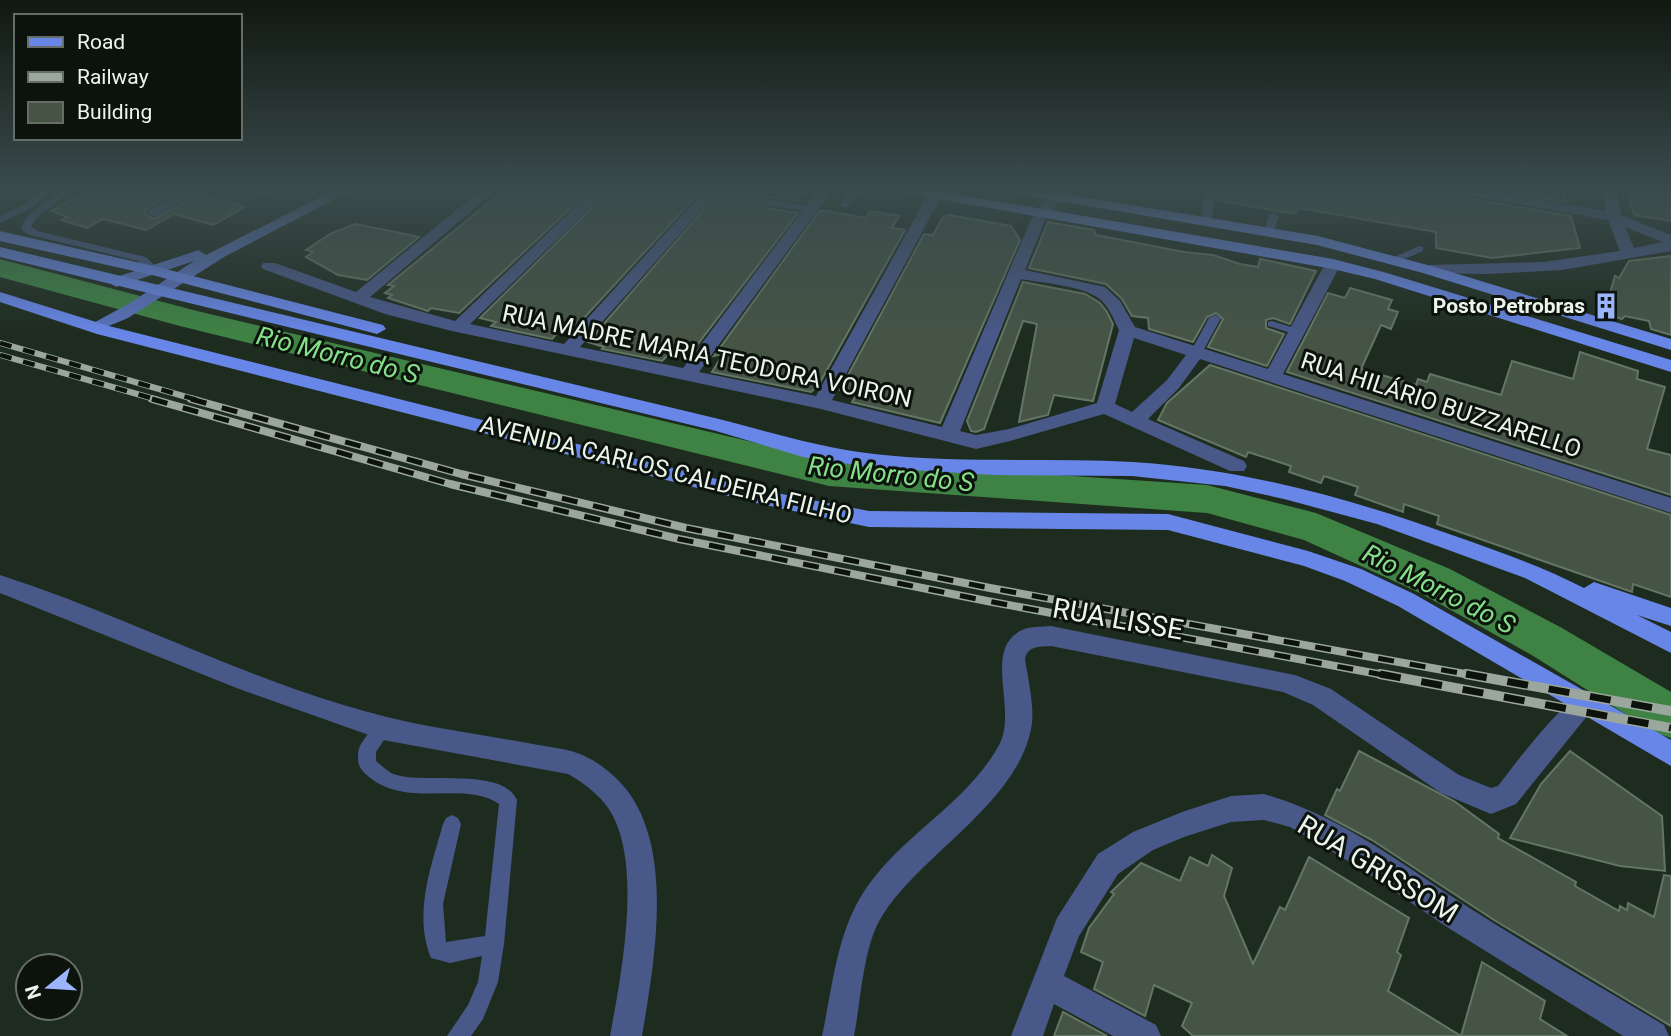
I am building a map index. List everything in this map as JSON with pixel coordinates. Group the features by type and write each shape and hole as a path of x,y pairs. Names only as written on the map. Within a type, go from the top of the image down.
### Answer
{"main road":[{"path":"10,238 154,271 635,395 719,425 803,450 876,461 995,468 1132,469 1225,480 1382,518 1533,572 1671,617"},
{"path":"116,282 245,238"},
{"path":"94,327 127,312 245,238"},
{"path":"1163,238 1333,264 1381,276 1665,364"},
{"path":"1300,238 1429,270 1671,345"},
{"path":"0,252 153,294 719,425"},
{"name":"AVENIDA CARLOS CALDEIRA FILHO","path":"0,297 94,327 756,496 869,519 1168,522 1308,559 1353,575 1471,636 1671,754"},
{"path":"1533,572 1671,643"}],"street":[{"path":"359,298 431,238"},
{"path":"458,327 551,238"},
{"path":"568,350 668,238"},
{"path":"688,374 789,238"},
{"path":"821,402 911,238"},
{"path":"949,435 1030,238"},
{"path":"1623,238 1628,252"},
{"path":"1429,270 1493,271 1578,264 1628,252 1671,246"},
{"path":"1273,376 1333,264"},
{"name":"RUA MADRE MARIA TEODORA VOIRON","path":"270,266 359,298 458,327 821,402 981,441 1105,407"},
{"path":"1491,290 1493,271"},
{"path":"1015,273 1102,291 1110,298 1128,330 1105,407 1237,466"},
{"name":"RUA HILÁRIO BUZZARELLO","path":"1128,330 1671,506"},
{"path":"1135,420 1172,384 1196,353"},
{"path":"0,584 274,691 383,729 572,764 594,774 612,793 628,817 636,846 640,935 625,1036"},
{"name":"RUA LISSE","path":"838,1036 860,936 870,909 886,886 995,776 1015,742 1019,723 1013,659 1015,649 1027,638 1051,636 1286,682 1322,697 1450,784 1491,801 1507,794 1560,727 1584,705"},
{"name":"RUA GRISSOM","path":"1027,1036 1068,928 1108,864 1143,841 1182,825 1231,809 1265,807 1296,816 1364,855 1460,919 1653,1036"},
{"path":"1046,983 1145,1036"}],"lane":[{"path":"56,238 142,259 154,271"},
{"path":"1393,260 1419,249"},
{"path":"1196,353 1215,318"},
{"path":"1272,324 1297,332"},
{"path":"383,729 367,750 367,764 376,773 395,783 486,790 501,793 508,800 488,982 476,1012 458,1036"},
{"path":"452,824 436,888 432,934 438,951 450,953 494,944"}],"building":[{"path":"323,238 417,238 367,280 338,275 306,257 313,252 306,250"},
{"path":"445,238 539,238 459,313 431,308 428,311 388,298 392,295 385,293 394,286 388,285"},
{"path":"561,238 657,238 572,331 561,329 552,339 491,326 496,322 480,318"},
{"path":"679,238 779,238 688,357 669,354 662,361 602,349 604,347 588,342"},
{"path":"799,238 900,238 818,386 811,392 712,372 723,354 714,356"},
{"path":"922,238 1019,238 940,423 852,402 857,394 840,390"},
{"path":"1041,238 1113,238 1213,255 1258,267 1260,259 1316,271 1290,324 1273,318 1266,320 1266,328 1284,334 1267,366 1208,347 1223,319 1216,313 1207,317 1193,342 1149,329 1148,318 1132,316 1122,299 1106,284 1029,268"},
{"path":"1436,238 1577,238 1580,248 1492,258 1436,248"},
{"path":"1671,256 1671,335 1651,329 1649,321 1625,316 1622,319 1604,313 1615,276 1619,278 1629,261"},
{"path":"1023,282 1085,294 1100,303 1107,312 1113,324 1093,401 1054,395 1048,415 1019,422 1037,324 1023,321 984,429 971,431 967,421"},
{"path":"1350,288 1392,300 1388,309 1398,312 1391,329 1381,325 1361,369 1416,385 1418,379 1427,382 1430,374 1501,395 1512,361 1573,379 1580,352 1638,371 1637,379 1665,387 1647,449 1671,455 1671,495 1287,372 1328,293 1345,298"},
{"path":"1210,365 1671,515 1671,597 1633,584 1632,592 1437,524 1439,516 1404,504 1403,512 1355,495 1358,487 1324,476 1321,483 1289,472 1291,466 1248,452 1246,457 1158,420 1167,403"},
{"path":"1359,751 1454,801 1499,834 1498,838 1576,882 1575,886 1619,911 1620,906 1627,910 1628,903 1654,917 1664,875 1671,876 1671,1026 1494,920 1372,840 1325,815"},
{"path":"1570,751 1662,816 1665,871 1620,866 1510,838 1541,784"},
{"path":"1212,855 1232,868 1224,896 1253,964 1280,907 1285,910 1309,857 1409,918 1397,952 1401,955 1388,991 1461,1036 1193,1036 1182,1026 1192,1003 1154,985 1145,1016 1094,989 1103,962 1081,952 1089,928 1114,894 1111,892 1141,863 1180,881 1190,857 1208,866"},
{"path":"1482,962 1545,1001 1540,1019 1567,1036 1461,1036"},
{"path":"1063,1012 1107,1036 1054,1036"}],"waterway":[{"name":"Rio Morro do S","path":"0,268 191,319 829,473 1207,499 1316,528 1435,581 1546,641 1671,717"}],"railway":[{"path":"0,343 197,400"},
{"path":"0,355 158,400"},
{"path":"152,399 450,484 679,539 987,601 1389,676"},
{"path":"191,399 461,474 686,528 990,588 1476,676"},
{"path":"1380,674 1671,728"},
{"path":"1466,674 1671,711"}],"place":[{"name":"Posto Petrobras","path":"1606,306"}]}
